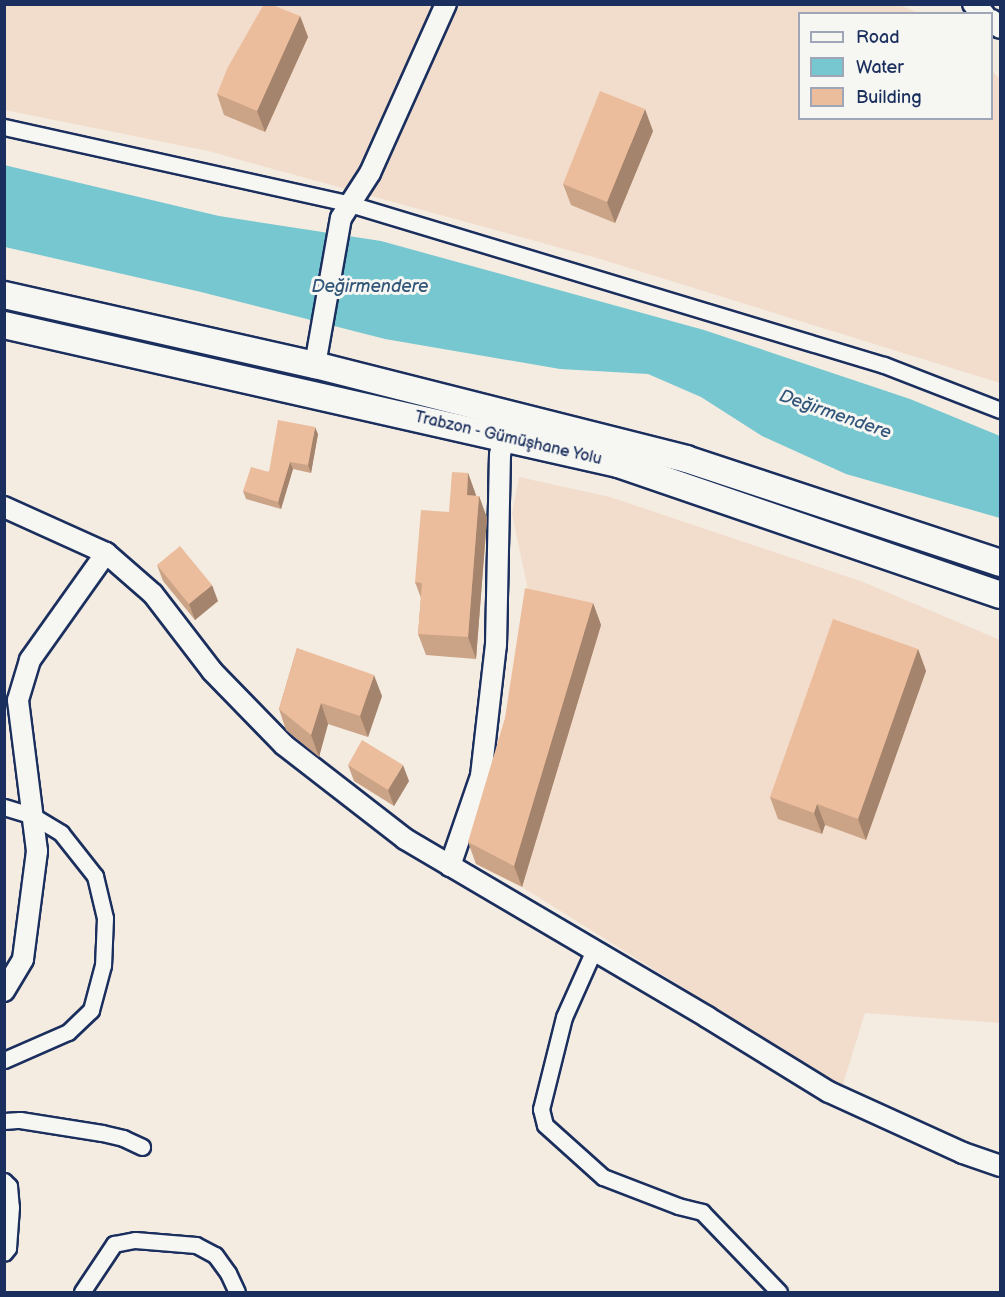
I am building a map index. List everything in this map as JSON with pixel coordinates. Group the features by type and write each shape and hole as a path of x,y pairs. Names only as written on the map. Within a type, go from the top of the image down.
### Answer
{"highway":[{"name":"Trabzon - Gümüşhane Yolu","path":"4,295 316,355 686,459 1000,563"},
{"name":"Trabzon - Gümüşhane Yolu","path":"4,325 618,464 1000,595"}],"street":[{"path":"316,355 346,211 370,173 446,4"},
{"path":"4,127 346,211 884,365 1000,410"},
{"path":"450,866 481,776 496,645 500,455 503,438"},
{"path":"4,507 106,553 153,594 212,671 284,745 405,839 830,1092 963,1153 1000,1166"},
{"path":"4,991 23,959 37,851 18,700 30,660 106,553"},
{"path":"4,807 33,816 61,833 95,876 105,918 103,965 91,1010 68,1032 4,1060"},
{"path":"594,950 564,1017 541,1109 545,1125 603,1177 678,1206 702,1212 779,1293"},
{"path":"4,1121 20,1120 102,1133 123,1138 142,1147"},
{"path":"4,1180 9,1186 11,1207 8,1248 4,1253"},
{"path":"82,1293 114,1244 135,1240 196,1245 215,1255 228,1273 237,1293"}],"shaded area":[{"path":"4,5 899,5 916,12 798,12 798,120 993,120 993,72 1000,79 1000,383 597,258 208,151 5,110"},
{"path":"519,477 610,497 863,582 1000,640 1000,1023 865,1013 842,1087 522,887 476,864 532,609 512,514"}],"water":[{"name":"Değirmendere","path":"4,165 219,216 381,241 704,330 910,399 1000,436 1000,518 846,474 762,436 701,397 648,374 560,369 385,339 201,292 5,247"}],"building":[{"path":"264,4 270,4 300,16 257,111 217,94 228,67"},
{"path":"600,91 645,109 607,202 563,184"},
{"path":"278,420 315,427 308,465 290,462 278,502 243,491 251,467 269,472"},
{"path":"452,472 468,473 467,495 479,496 468,637 418,634 422,583 415,582 421,510 449,512"},
{"path":"180,546 212,585 189,604 157,565"},
{"path":"525,588 593,603 514,866 468,842 505,718"},
{"path":"833,619 918,649 858,819 817,804 814,813 770,797"},
{"path":"297,648 374,675 360,716 321,703 311,735 279,709"},
{"path":"362,740 403,765 388,790 348,765"}]}
